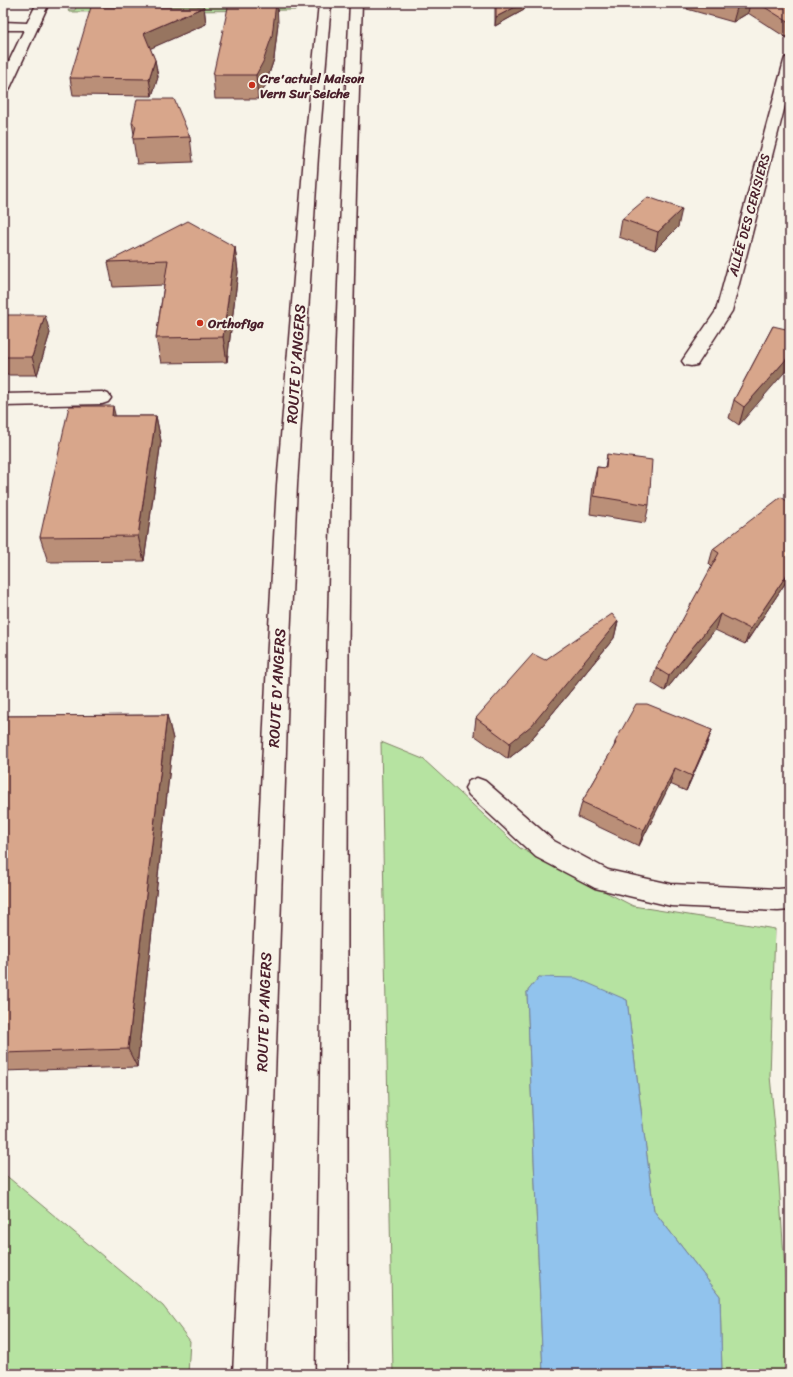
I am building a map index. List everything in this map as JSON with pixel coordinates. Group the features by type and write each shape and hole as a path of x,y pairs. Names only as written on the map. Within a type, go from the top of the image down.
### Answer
{"main road":[{"path":"4,86 43,3"},
{"name":"ROUTE D'ANGERS","path":"249,1374 278,662 287,493 301,280 321,35 325,3"},
{"path":"332,1374 338,518 348,157 356,3"},
{"path":"312,9 321,35"},
{"path":"3,26 32,27"},
{"name":"ALLÉE DES CERISIERS","path":"691,362 724,311 790,61"},
{"path":"3,400 102,398"},
{"path":"477,788 544,849 604,880 671,895 778,900 790,899"}],"green space":[{"path":"71,3 296,3 295,10 69,12 68,10 75,10 77,4"},
{"path":"381,742 423,759 520,848 633,906 775,929 770,1076 776,1139 790,1346 790,1374 722,1374 720,1296 654,1211 627,1000 539,977 527,992 543,1374 393,1374"},
{"path":"3,1173 163,1306 190,1341 188,1374 3,1374"}],"water":[{"path":"539,977 576,978 627,1000 654,1211 720,1296 722,1374 543,1374 527,992"}],"building":[{"path":"229,3 276,3 272,36 263,62 256,75 213,75"},
{"path":"496,3 523,3 496,17"},
{"path":"721,3 744,3 737,8"},
{"path":"758,3 790,3 790,23"},
{"path":"91,7 204,7 144,33 155,60 149,79 70,78"},
{"path":"137,99 174,99 190,137 133,139 136,126 132,123"},
{"path":"648,197 682,209 658,232 622,219"},
{"path":"188,221 235,247 223,337 156,338 168,260 108,262"},
{"path":"3,315 45,315 32,357 3,357"},
{"path":"773,326 790,330 790,355 744,407 734,400"},
{"path":"69,406 113,406 112,416 156,416 138,536 40,537"},
{"path":"607,454 652,460 649,505 594,496 597,467 606,468"},
{"path":"781,497 787,501 790,498 790,570 750,629 720,614 669,676 656,668 719,553 713,549"},
{"path":"612,614 618,621 532,725 510,743 476,718 533,654 545,660"},
{"path":"636,704 647,704 712,730 692,776 675,768 644,830 582,802 616,743 615,742"},
{"path":"167,715 128,1049 3,1053 3,716"}],"place":[{"name":"Cre'actuel Maison Vern Sur Seiche","path":"252,85"},
{"name":"Orthofiga","path":"200,323"}]}
